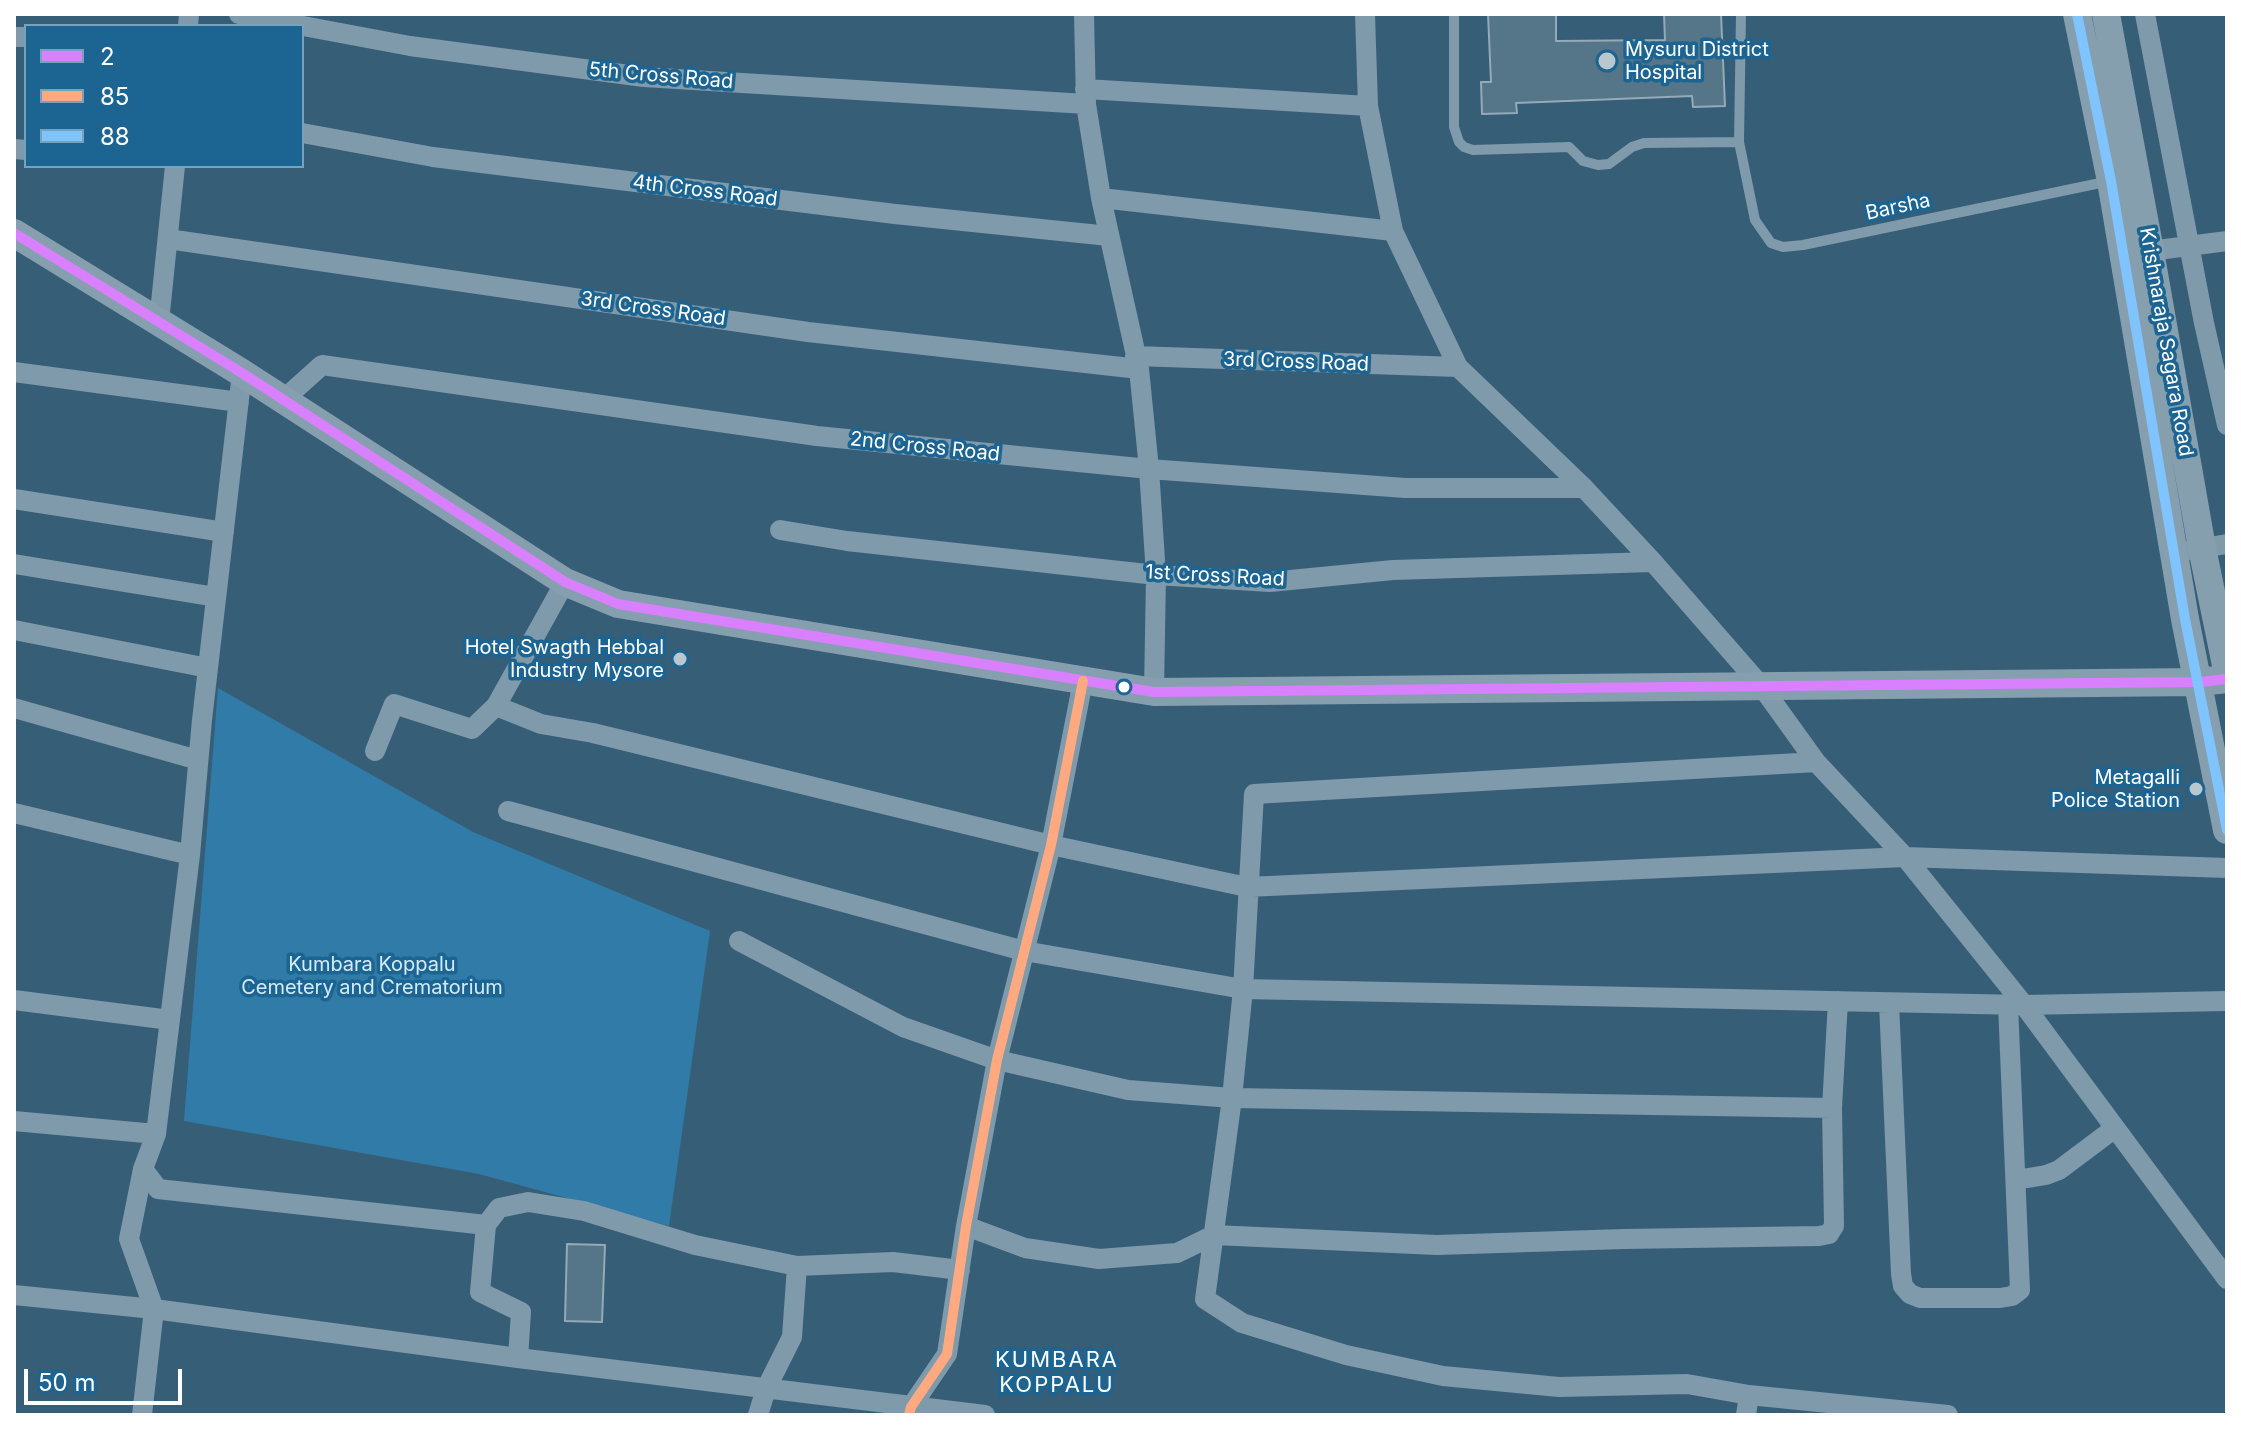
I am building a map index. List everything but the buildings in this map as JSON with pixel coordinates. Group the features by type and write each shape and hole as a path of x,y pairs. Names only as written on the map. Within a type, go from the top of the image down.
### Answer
{"street":[{"name":"5th Cross Road","path":"239,14 292,24"},
{"path":"1084,14 1086,97 1101,198 1137,363 1149,469 1156,575 1154,692"},
{"path":"1365,14 1368,106 1393,231 1458,367 1584,488 1762,687 1816,762 1905,857 2016,1005 2115,1128 2227,1279"},
{"name":"Krishnaraja Sagara Road","path":"2077,14 2124,178 2150,251 2201,548 2185,619 2213,680 2227,830"},
{"name":"Krishnaraja Sagara Road","path":"2106,14 2124,178 2227,670"},
{"path":"2145,14 2227,425"},
{"name":"5th Cross Road","path":"304,26 410,46 644,77 1368,106"},
{"name":"4th Cross Road","path":"304,133 448,159 895,214 1109,236"},
{"path":"159,322 175,168"},
{"path":"1101,198 1393,231"},
{"path":"14,233 242,373 565,582 618,604 1154,692 2213,680"},
{"name":"3rd Cross Road","path":"168,239 808,332 1137,363 1458,367"},
{"path":"2150,251 2227,241"},
{"name":"2nd Cross Road","path":"283,400 322,365 817,436 1149,469 1405,488 1584,488"},
{"path":"14,372 239,402"},
{"path":"142,1415 154,1309 129,1239 143,1169 156,1134 190,855 242,373"},
{"path":"14,499 224,532"},
{"name":"1st Cross Road","path":"780,530 847,541 1156,575 1270,582 1393,570 1653,562"},
{"path":"14,564 216,597"},
{"path":"375,751 394,704 472,729 496,706 565,582"},
{"path":"14,630 208,668"},
{"path":"910,1411 947,1354 966,1226 997,1060 1051,845 1083,681"},
{"path":"496,706 541,724 593,733 1051,845 1247,887 1905,857 2227,868"},
{"path":"14,708 198,760"},
{"path":"1816,762 1254,794 1243,989 1205,1299 1242,1323 1331,1350 1443,1376 1559,1387 1687,1384 1748,1405 1948,1415"},
{"path":"508,811 1024,951 1243,989 2016,1005 2227,1001"},
{"path":"14,813 190,855"},
{"path":"739,941 903,1027 997,1060 1128,1090 1232,1098 1832,1108"},
{"path":"14,1000 170,1020"},
{"path":"966,1226 1025,1248 1099,1259 1177,1253 1214,1235 1437,1245 1829,1234 1834,1226 1832,1108 1838,1001"},
{"path":"1889,1003 1901,1274 1903,1286 1910,1294 1920,1298 2000,1298 2012,1296 2020,1290 2016,1180 2016,1005"},
{"path":"14,1121 156,1134"},
{"path":"2016,1180 2059,1170 2115,1128"},
{"path":"143,1169 158,1189 486,1225"},
{"path":"518,1358 521,1312 480,1292 486,1225 499,1208 528,1202 584,1211 695,1245 797,1266 893,1262 960,1270"},
{"path":"758,1415 766,1389 792,1337 797,1266"},
{"path":"14,1295 154,1309 766,1389 910,1411 985,1415"}],"lane":[{"path":"1454,14 1454,127 1464,147 1473,150 1569,147 1583,161 1598,165 1609,164 1632,147 1644,143 1739,142"},
{"name":"Barsha","path":"1741,14 1739,142 1755,220 1771,243 1783,247 1831,239 2124,178"}],"green space":[{"name":"Kumbara Koppalu Cemetery and Crematorium","path":"218,688 473,832 710,931 669,1226 479,1174 184,1121"}],"transit line":[{"name":"88","path":"2077,14 2111,181 2185,619 2227,830"},
{"name":"2","path":"14,233 242,373 565,582 618,604 1154,692 2199,682 2227,679"},
{"name":"85","path":"909,1415 911,1407 947,1354 966,1226 997,1060 1051,845 1083,681"}],"place":[{"name":"Mysuru District Hospital","path":"1607,61"},
{"name":"Hotel Swagth Hebbal Industry Mysore","path":"680,659"},
{"name":"Metagalli Police Station","path":"2196,789"}],"district":[{"name":"KUMBARA KOPPALU","path":"1057,1372"}]}
